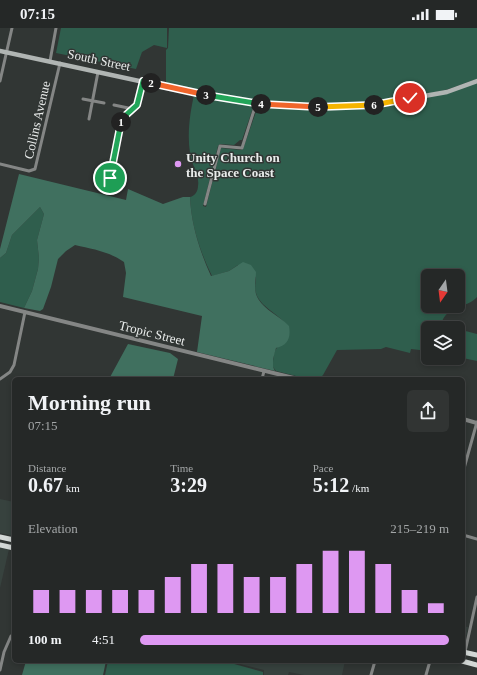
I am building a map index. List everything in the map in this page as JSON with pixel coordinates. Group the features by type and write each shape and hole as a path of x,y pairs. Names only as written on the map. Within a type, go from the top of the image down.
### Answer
{"main road":[{"name":"South Street","path":"0,51 256,104 311,107 373,105 447,92 477,81"},
{"path":"0,537 12,540"},
{"path":"0,545 12,548"},
{"path":"465,652 477,656"},
{"path":"465,661 477,664"}],"street":[{"path":"0,82 12,28"},
{"path":"50,61 56,28"},
{"name":"Collins Avenue","path":"0,164 29,171 35,169 60,64"},
{"path":"89,119 98,71"},
{"path":"110,178 122,120 137,105 143,81"},
{"path":"83,99 104,103"},
{"path":"205,204 220,146 242,148 256,104"},
{"path":"114,105 133,109"},
{"name":"Tropic Street","path":"0,306 290,377"},
{"path":"0,379 10,372 14,365 25,312"},
{"path":"262,377 264,371"},
{"path":"465,420 477,423 465,465"},
{"path":"465,536 477,539"},
{"path":"465,648 477,597"},
{"path":"0,670 4,652 11,636"},
{"path":"0,651 4,652"},
{"path":"371,675 374,663"},
{"path":"426,675 429,663"}],"shaded area":[{"path":"0,499 12,502 12,536 0,533"},
{"path":"0,547 9,549 0,588"},
{"path":"465,626 468,627 465,644"},
{"path":"236,663 345,663 342,675 304,675 289,672 288,675 264,675 264,670"}],"green space":[{"path":"61,28 167,28 167,48 154,45 142,52 136,69 56,53"},
{"path":"169,28 477,28 477,79 445,90 376,102 305,105 258,102 200,92 166,84 166,50 168,48"},
{"path":"477,83 477,297 473,301 465,304 465,269 421,269 421,313 447,313 443,321 421,321 421,350 411,349 410,353 386,347 381,349 337,350 321,377 300,377 276,371 273,367 274,353 288,337 288,327 259,299 255,289 256,277 238,265 229,271 212,276 197,238 192,217 190,197 195,194 198,188 197,174 189,146 190,116 194,95 254,105 242,140 234,145 220,144 218,146 203,206 206,207 221,148 243,149 258,106 311,109 373,107"},
{"path":"19,174 126,200 128,189 163,204 183,197 190,197 192,217 197,238 211,276 229,271 243,262 251,265 256,272 255,289 258,299 266,308 289,326 290,334 288,340 280,347 276,348 273,359 273,367 275,371 197,352 202,316 123,297 126,273 124,262 107,253 75,245 58,259 51,287 43,309 40,311 24,308 32,291 38,269 39,258 37,240 44,214 40,207 12,235 6,253 0,258 0,249"},
{"path":"40,207 44,214 37,240 39,258 38,269 32,291 24,308 0,302 0,258 6,253 12,235"},
{"path":"465,331 477,334 477,361 465,358"},
{"path":"128,344 170,353 178,359 174,377 110,377"},
{"path":"25,663 106,663 103,675 22,675"},
{"path":"108,663 231,663 263,672 263,675 105,675"}],"place":[{"name":"Unity Church on the Space Coast","path":"178,164"}],"route":[{"path":"110,178 122,120 137,105 140,98 143,81 256,104 311,107 373,105 410,98"}]}
